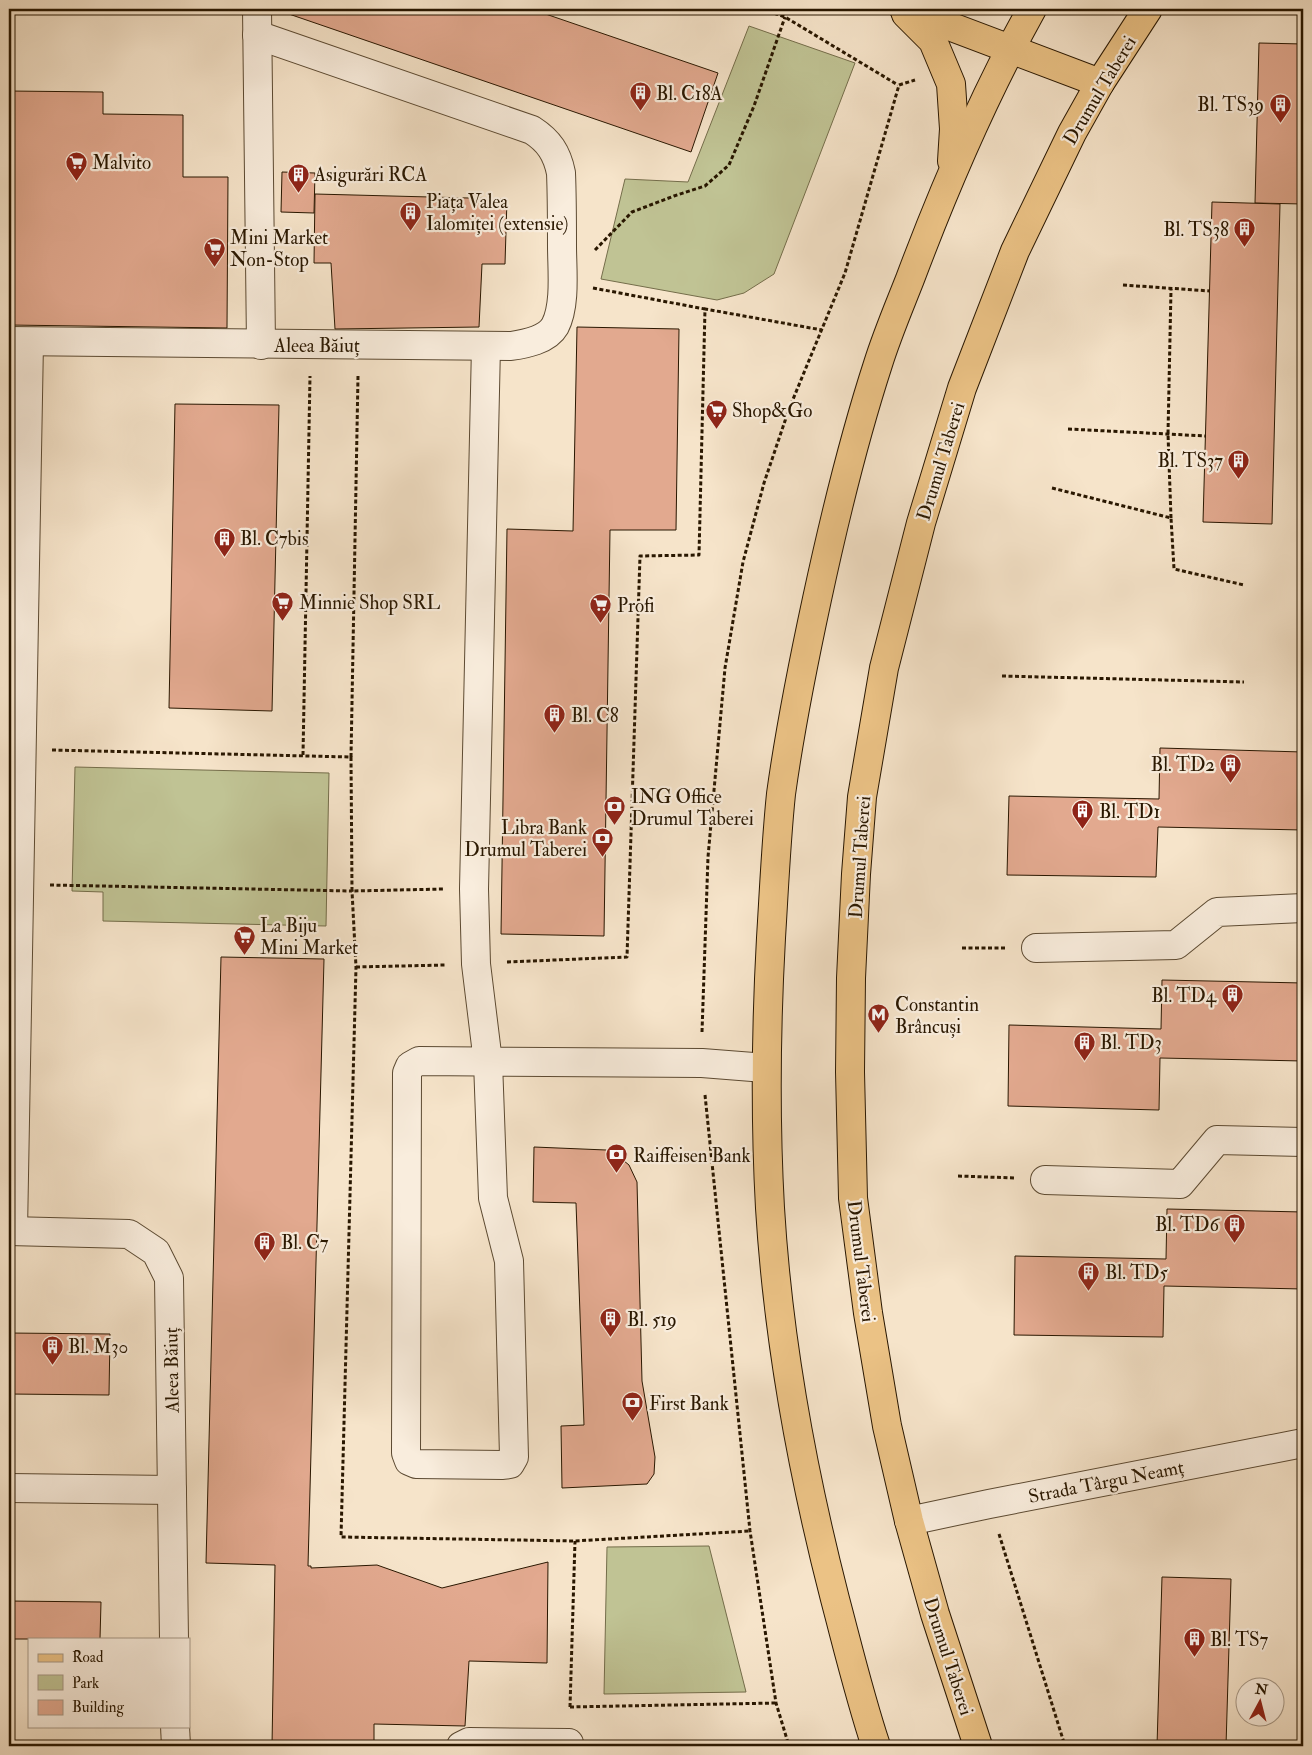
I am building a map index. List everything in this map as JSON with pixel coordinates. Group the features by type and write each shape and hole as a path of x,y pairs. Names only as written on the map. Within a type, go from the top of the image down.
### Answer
{"main road":[{"path":"902,9 1100,83"},
{"path":"902,9 933,41 951,84 954,129 951,175"},
{"path":"876,1746 848,1649 818,1532 797,1430 783,1343 770,1209 766,1068 775,864 782,793 801,673 836,514 878,362 951,175 1010,48 1032,9"},
{"name":"Drumul Taberei","path":"978,1746 935,1614 909,1521 887,1426 868,1313 853,1198 850,1072 851,978 862,797 884,668 921,523 962,388 1015,251 1072,132 1100,83 1148,9"}],"street":[{"name":"Aleea Băiuț","path":"174,1638 169,1278 156,1252 129,1234 11,1231 22,749 19,341 261,345 511,346 527,344 542,337 554,327 560,309 562,282 561,173 558,159 552,147 543,137 532,130 257,22"},
{"path":"257,22 261,345"},
{"path":"486,346 474,889 476,964 488,1062 493,1198 509,1260 514,1457 510,1464 503,1466 416,1464 409,1461 406,1453 407,1073 410,1066 419,1061 488,1062 702,1063 766,1068"},
{"path":"1036,948 1176,945 1217,912 1303,908"},
{"path":"1045,1180 1180,1184 1217,1140 1303,1142"},
{"name":"Strada Târgu Neamț","path":"909,1521 1303,1443"},
{"path":"9,1488 172,1490"},
{"path":"176,1728 176,1746"},
{"path":"461,1746 470,1742 569,1745"}],"path":[{"path":"762,9 785,17 899,86 946,71"},
{"path":"562,282 632,212 705,186 729,165 754,106 785,17"},
{"path":"789,1746 776,1704 750,1531 702,1063 708,857 725,668 743,562 764,483 789,408 845,273 899,86"},
{"path":"562,282 705,310 822,330"},
{"path":"1123,285 1210,291"},
{"path":"1171,289 1168,434 1174,569 1244,585"},
{"path":"358,345 350,757 352,891 356,967 628,957 640,556 698,555 705,310"},
{"path":"303,755 311,345"},
{"path":"1068,429 1206,436"},
{"path":"1052,488 1171,518"},
{"path":"1002,676 1244,682"},
{"path":"22,749 350,757"},
{"path":"19,885 352,891 474,889"},
{"path":"962,948 1036,948"},
{"path":"958,1176 1045,1180"},
{"path":"989,1504 1065,1746"},
{"path":"569,1745 575,1542"},
{"path":"570,1707 776,1704"}],"green space":[{"path":"749,26 855,63 774,274 744,293 717,300 601,279 625,179 688,182"},
{"path":"75,767 329,773 326,926 103,921 103,892 72,891"},
{"path":"709,1546 746,1692 604,1694 607,1547"}],"building":[{"name":"Bl. C18A","path":"287,9 531,9 718,73 691,152 286,13"},
{"name":"Bl. TS39","path":"1259,43 1303,44 1303,204 1255,203"},
{"path":"9,91 103,92 103,114 183,115 183,177 228,177 227,328 9,325"},
{"name":"Asigurări RCA","path":"282,172 315,173 314,213 281,212"},
{"path":"315,194 507,199 505,264 482,264 479,327 335,329 331,263 314,263"},
{"path":"1212,202 1280,204 1272,524 1203,522"},
{"name":"Bl. C8","path":"577,327 679,329 676,530 610,530 604,936 501,934 507,529 573,531"},
{"name":"Bl. C7bis","path":"175,404 279,405 272,711 169,708"},
{"path":"1160,748 1303,752 1303,830 1158,827 1156,877 1007,875 1009,796 1159,799"},
{"name":"Bl. C7","path":"221,957 324,959 308,1566 311,1566 311,1568 377,1565 442,1588 548,1562 547,1663 469,1661 465,1726 374,1724 374,1746 272,1746 275,1565 206,1563"},
{"path":"1162,980 1303,983 1303,1061 1160,1058 1159,1110 1008,1106 1009,1025 1161,1029"},
{"name":"Bl. 519","path":"534,1147 606,1150 618,1156 629,1165 637,1182 642,1381 655,1457 654,1474 647,1484 562,1488 561,1426 584,1425 576,1203 533,1202"},
{"path":"1167,1209 1303,1212 1303,1289 1164,1286 1163,1337 1014,1335 1015,1256 1166,1259"},
{"name":"Bl. M30","path":"9,1333 110,1334 109,1395 9,1394"},
{"name":"Bl. TS7","path":"1162,1577 1231,1579 1226,1746 1157,1746"},
{"path":"9,1601 101,1602 100,1638 9,1639"}],"place":[{"name":"Bl. C18A","path":"640,112"},
{"name":"Bl. TS39","path":"1280,123"},
{"name":"Malvito","path":"76,181"},
{"name":"Asigurări RCA","path":"298,193"},
{"name":"Piața Valea Ialomiței (extensie)","path":"410,231"},
{"name":"Bl. TS38","path":"1245,248"},
{"name":"Mini Market Non-Stop","path":"214,267"},
{"name":"Shop&Go","path":"716,429"},
{"name":"Bl. TS37","path":"1239,479"},
{"name":"Bl. C7bis","path":"224,557"},
{"name":"Minnie Shop SRL","path":"283,621"},
{"name":"Profi","path":"601,624"},
{"name":"Bl. C8","path":"555,734"},
{"name":"Bl. TD2","path":"1231,783"},
{"name":"ING Office Drumul Taberei","path":"615,826"},
{"name":"Bl. TD1","path":"1083,830"},
{"name":"Libra Bank Drumul Taberei","path":"603,857"},
{"name":"La Biju Mini Market","path":"244,955"},
{"name":"Bl. TD4","path":"1232,1014"},
{"name":"Constantin Brâncuși","path":"879,1034"},
{"name":"Bl. TD3","path":"1084,1061"},
{"name":"Raiffeisen Bank","path":"617,1174"},
{"name":"Bl. TD6","path":"1235,1243"},
{"name":"Bl. C7","path":"265,1261"},
{"name":"Bl. TD5","path":"1089,1291"},
{"name":"Bl. 519","path":"611,1338"},
{"name":"Bl. M30","path":"52,1365"},
{"name":"First Bank","path":"633,1422"},
{"name":"Bl. TS7","path":"1194,1658"}]}
